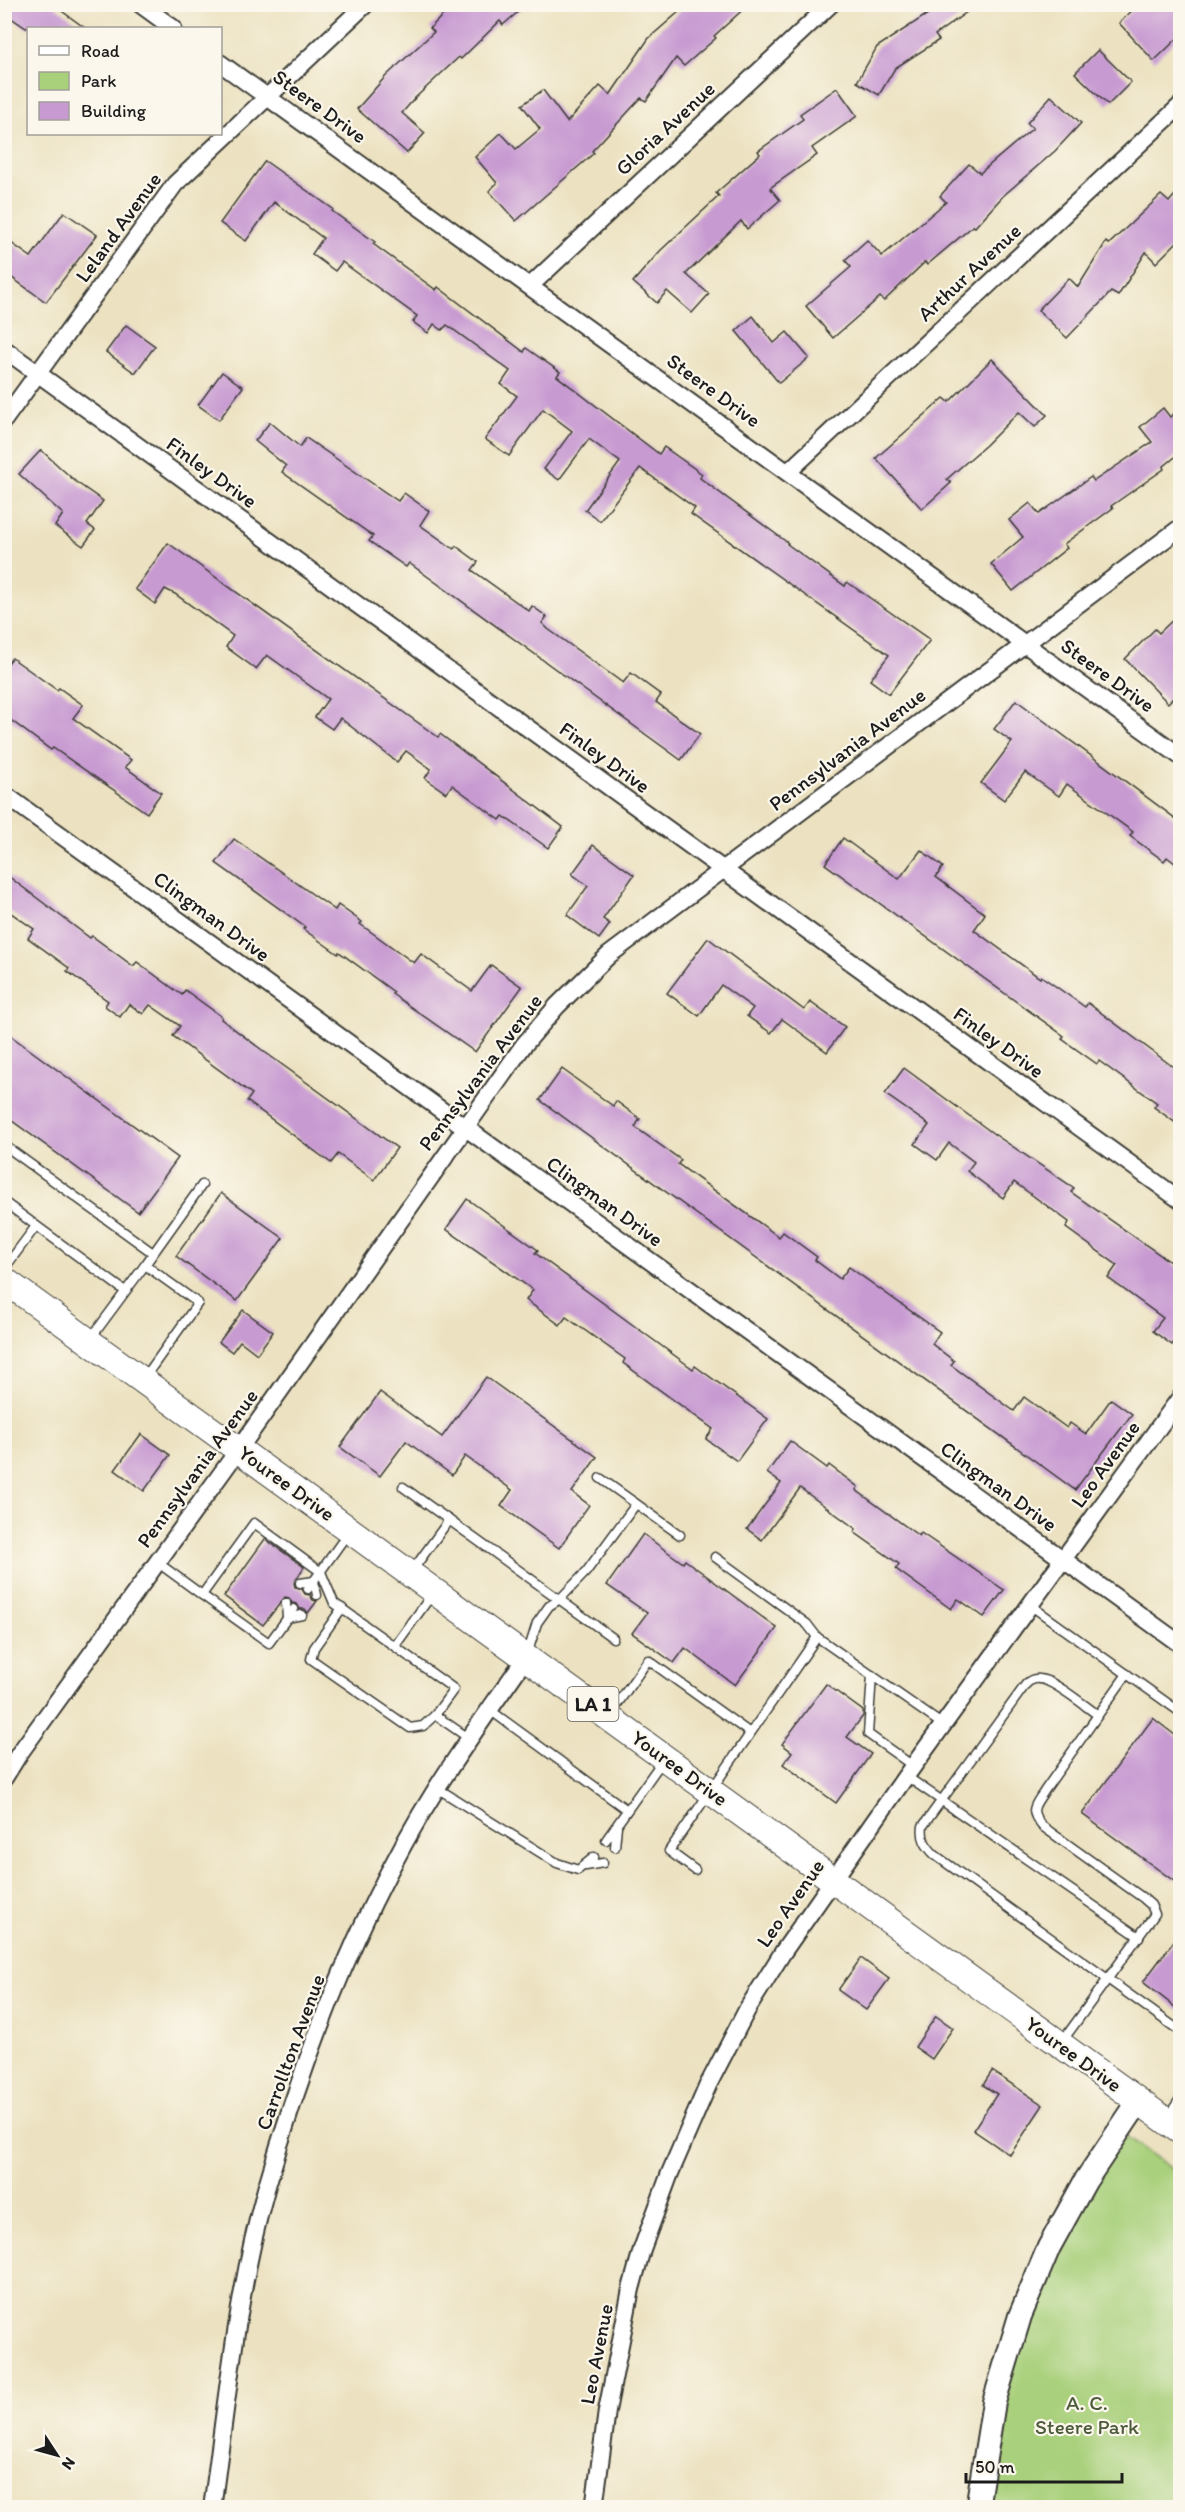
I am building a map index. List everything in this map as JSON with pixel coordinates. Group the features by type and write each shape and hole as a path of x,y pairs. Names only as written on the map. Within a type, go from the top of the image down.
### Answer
{"main road":[{"name":"Youree Drive","path":"4,1280 527,1656 1173,2126"}],"street":[{"path":"140,4 172,27"},
{"name":"Leland Avenue","path":"4,420 176,184 366,4"},
{"name":"Gloria Avenue","path":"530,286 831,4"},
{"name":"Steere Drive","path":"222,64 789,471 1180,756"},
{"name":"Arthur Avenue","path":"789,471 1180,106"},
{"name":"Finley Drive","path":"4,349 1180,1200"},
{"name":"Pennsylvania Avenue","path":"4,1778 523,1046 586,976 609,955 1180,528"},
{"name":"Clingman Drive","path":"4,794 1180,1644"},
{"name":"Leo Avenue","path":"594,2508 607,2411 631,2289 642,2249 670,2173 708,2085 748,2008 783,1952 909,1771 1180,1398"},
{"name":"Carrollton Avenue","path":"212,2508 235,2345 252,2247 266,2190 298,2086 356,1939 437,1788 527,1656"},
{"path":"977,2508 994,2402 1020,2316 1049,2247 1086,2180 1139,2101"}],"lane":[{"path":"4,1145 153,1253"},
{"path":"89,1341 202,1185"},
{"path":"4,1202 125,1291"},
{"path":"4,1269 36,1226"},
{"path":"143,1380 198,1304 145,1265"},
{"path":"600,1478 680,1535"},
{"path":"403,1487 613,1638"},
{"path":"527,1656 537,1623 549,1606 560,1599 585,1572 636,1504"},
{"path":"411,1573 449,1520"},
{"path":"202,1595 254,1523 321,1572 334,1603 342,1608 454,1689 435,1715 423,1726 410,1728 310,1659 314,1648 342,1608"},
{"path":"311,1585 351,1530"},
{"path":"715,1557 807,1624 817,1637 943,1725"},
{"path":"157,1562 269,1643 294,1609"},
{"path":"300,1583 311,1585 317,1595"},
{"path":"395,1646 435,1590"},
{"path":"286,1603 287,1618"},
{"path":"1030,1605 1180,1712"},
{"path":"287,1618 302,1615"},
{"path":"695,1870 669,1851 817,1637"},
{"path":"609,1716 648,1660 750,1733"},
{"path":"1060,2044 1155,1914 1151,1905 1042,1826 1034,1816 1033,1808 1127,1674"},
{"path":"872,1675 868,1734 942,1800 1139,1937"},
{"path":"1098,1715 1051,1683 1041,1678 1032,1679 1020,1691 923,1826 922,1835 926,1846 935,1855 1180,2031"},
{"path":"490,1710 627,1810"},
{"path":"435,1715 470,1739"},
{"path":"606,1840 665,1757"},
{"path":"437,1788 557,1863 578,1870 603,1863"},
{"path":"615,1847 617,1825"},
{"path":"586,1866 594,1857"},
{"path":"1173,2126 1180,2099"}],"green space":[{"name":"A. C. Steere Park","path":"1119,2131 1180,2175 1180,2507 978,2508 1020,2316"}],"building":[{"path":"4,4 52,4 84,27 26,28 4,13"},
{"path":"454,4 527,4 503,25 500,21 461,59 459,57 415,98 402,113 425,133 407,153 357,109 386,76 434,32 430,28"},
{"path":"688,4 749,4 714,36 716,38 684,66 676,58 646,101 641,98 592,151 594,153 516,221 489,191 497,183 475,157 501,133 516,149 540,129 522,105 543,90 567,122 600,86 610,95 649,38"},
{"path":"943,4 978,4 935,35 939,40 895,68 879,95 857,82 877,47"},
{"path":"1139,4 1180,4 1180,36 1154,61 1119,23"},
{"path":"1098,50 1131,82 1108,105 1075,73"},
{"path":"837,88 857,116 812,148 817,155 770,188 780,200 747,229 741,221 686,274 709,294 692,313 667,291 657,303 633,282 660,251 719,196 716,193 760,154 758,151 803,119 800,114"},
{"path":"1051,96 1081,123 1055,151 1003,196 975,227 973,226 927,265 925,262 884,301 880,297 833,338 806,306 851,267 845,260 867,240 882,256 946,202 940,196 969,164 980,173 1033,128 1027,123"},
{"path":"265,161 333,209 332,211 375,242 373,244 436,290 438,287 524,352 526,348 560,372 557,376 659,454 664,447 702,474 700,478 787,544 845,586 847,582 930,640 889,694 870,680 889,655 691,514 695,508 640,468 600,521 585,510 620,462 589,439 559,480 544,469 572,431 543,409 509,456 485,439 517,396 501,384 510,371 447,325 442,330 434,324 428,333 413,322 417,316 342,262 335,271 312,254 323,238 274,202 246,241 220,223"},
{"path":"1180,189 1180,239 1156,263 1146,252 1118,296 1111,292 1067,338 1038,310 1069,278 1078,287 1106,242 1109,244 1161,195 1169,202"},
{"path":"64,212 97,235 46,302 4,272 4,238 31,257"},
{"path":"753,316 774,343 787,332 809,358 779,383 736,331"},
{"path":"126,325 155,346 135,373 106,352"},
{"path":"992,359 1047,415 1035,427 1019,412 947,479 951,483 922,509 876,458 944,398 949,402"},
{"path":"222,372 243,387 219,420 198,405"},
{"path":"1163,408 1170,417 1180,409 1180,453 1163,467 1164,469 1111,506 1113,508 1064,544 1067,548 1013,591 991,564 1023,537 1009,520 1030,503 1039,514 1091,477 1094,481 1152,442 1140,427"},
{"path":"270,422 300,447 306,438 398,501 404,493 429,511 420,525 454,549 456,546 478,562 472,570 529,611 532,606 547,617 542,623 548,629 623,683 631,673 661,695 656,702 700,734 681,760 409,563 406,567 369,541 373,536 282,472 286,466 255,441"},
{"path":"41,450 76,482 103,501 87,524 95,530 83,546 55,526 63,514 19,474"},
{"path":"168,543 438,737 440,734 563,827 548,848 503,816 500,820 452,785 446,793 425,778 431,769 406,751 397,762 340,718 332,729 315,717 328,699 267,655 256,669 226,647 233,636 175,594 165,589 155,604 135,589"},
{"path":"1180,613 1180,691 1168,703 1125,659 1155,629 1159,633"},
{"path":"12,658 57,690 59,688 83,705 73,718 131,760 125,767 161,793 147,813 53,748 51,750 4,715 4,668"},
{"path":"1016,700 1180,822 1180,867 1167,857 1164,861 1130,836 1133,832 1067,784 1059,796 1025,772 1004,800 981,783 1012,742 994,729"},
{"path":"843,838 899,879 921,850 943,867 936,877 985,914 974,930 1040,978 1041,976 1085,1007 1088,1003 1180,1072 1180,1126 1154,1107 1157,1103 1099,1061 1097,1064 1062,1039 1064,1036 825,864"},
{"path":"234,839 335,910 338,905 414,963 421,954 472,991 491,965 522,987 475,1052 392,994 394,992 303,929 305,927 216,863"},
{"path":"593,845 634,875 603,919 610,924 599,939 567,915 588,886 572,874"},
{"path":"4,873 90,938 92,936 133,966 137,962 182,995 185,990 266,1053 397,1148 374,1180 338,1154 331,1163 247,1101 252,1094 173,1036 180,1026 150,1005 143,1014 129,1004 120,1017 105,1006 108,1001 28,938 34,929 4,908"},
{"path":"708,938 804,1010 810,1002 845,1027 827,1052 782,1019 771,1033 747,1016 753,1008 721,985 699,1016 667,993"},
{"path":"4,1031 178,1158 138,1212 4,1115"},
{"path":"904,1068 994,1134 1074,1188 1071,1192 1180,1269 1180,1333 1172,1345 1153,1331 1163,1318 1108,1278 1117,1265 1066,1228 1069,1222 1014,1182 1003,1198 967,1171 974,1162 949,1143 937,1160 915,1144 929,1125 885,1094"},
{"path":"562,1069 613,1106 616,1101 640,1119 635,1127 681,1160 678,1164 779,1237 783,1232 817,1257 815,1260 840,1279 849,1267 940,1332 932,1344 954,1361 951,1365 1014,1411 1024,1397 1067,1428 1070,1423 1086,1434 1111,1399 1132,1414 1075,1490 540,1100"},
{"path":"221,1193 283,1238 237,1301 176,1256"},
{"path":"467,1199 538,1250 535,1253 693,1369 695,1366 768,1419 737,1461 706,1439 713,1429 623,1363 625,1359 566,1317 560,1325 526,1300 533,1290 446,1229"},
{"path":"243,1310 273,1332 257,1354 240,1341 232,1352 219,1342"},
{"path":"486,1377 597,1457 572,1492 589,1505 559,1548 501,1506 512,1490 465,1456 452,1475 406,1441 380,1476 340,1447 380,1392 442,1437"},
{"path":"141,1434 170,1455 144,1491 115,1470"},
{"path":"790,1441 827,1468 829,1465 858,1487 856,1490 919,1536 921,1533 1004,1590 984,1617 958,1599 951,1609 896,1569 899,1564 854,1532 856,1529 800,1488 762,1540 747,1529 781,1483 767,1473"},
{"path":"643,1534 683,1563 685,1560 777,1628 735,1685 685,1648 674,1663 632,1633 647,1613 607,1585"},
{"path":"265,1539 304,1567 294,1583 295,1587 302,1589 305,1594 317,1601 308,1613 285,1597 263,1625 224,1596"},
{"path":"826,1684 863,1711 863,1716 847,1737 871,1754 836,1803 783,1764 792,1752 782,1744"},
{"path":"1153,1718 1180,1739 1180,1872 1174,1881 1082,1814"},
{"path":"1180,1933 1180,2011 1143,1982"},
{"path":"861,1958 889,1979 866,2010 838,1990"},
{"path":"936,2016 953,2028 932,2059 915,2047"},
{"path":"992,2071 1043,2105 1010,2155 973,2130 997,2094 983,2085"}]}
